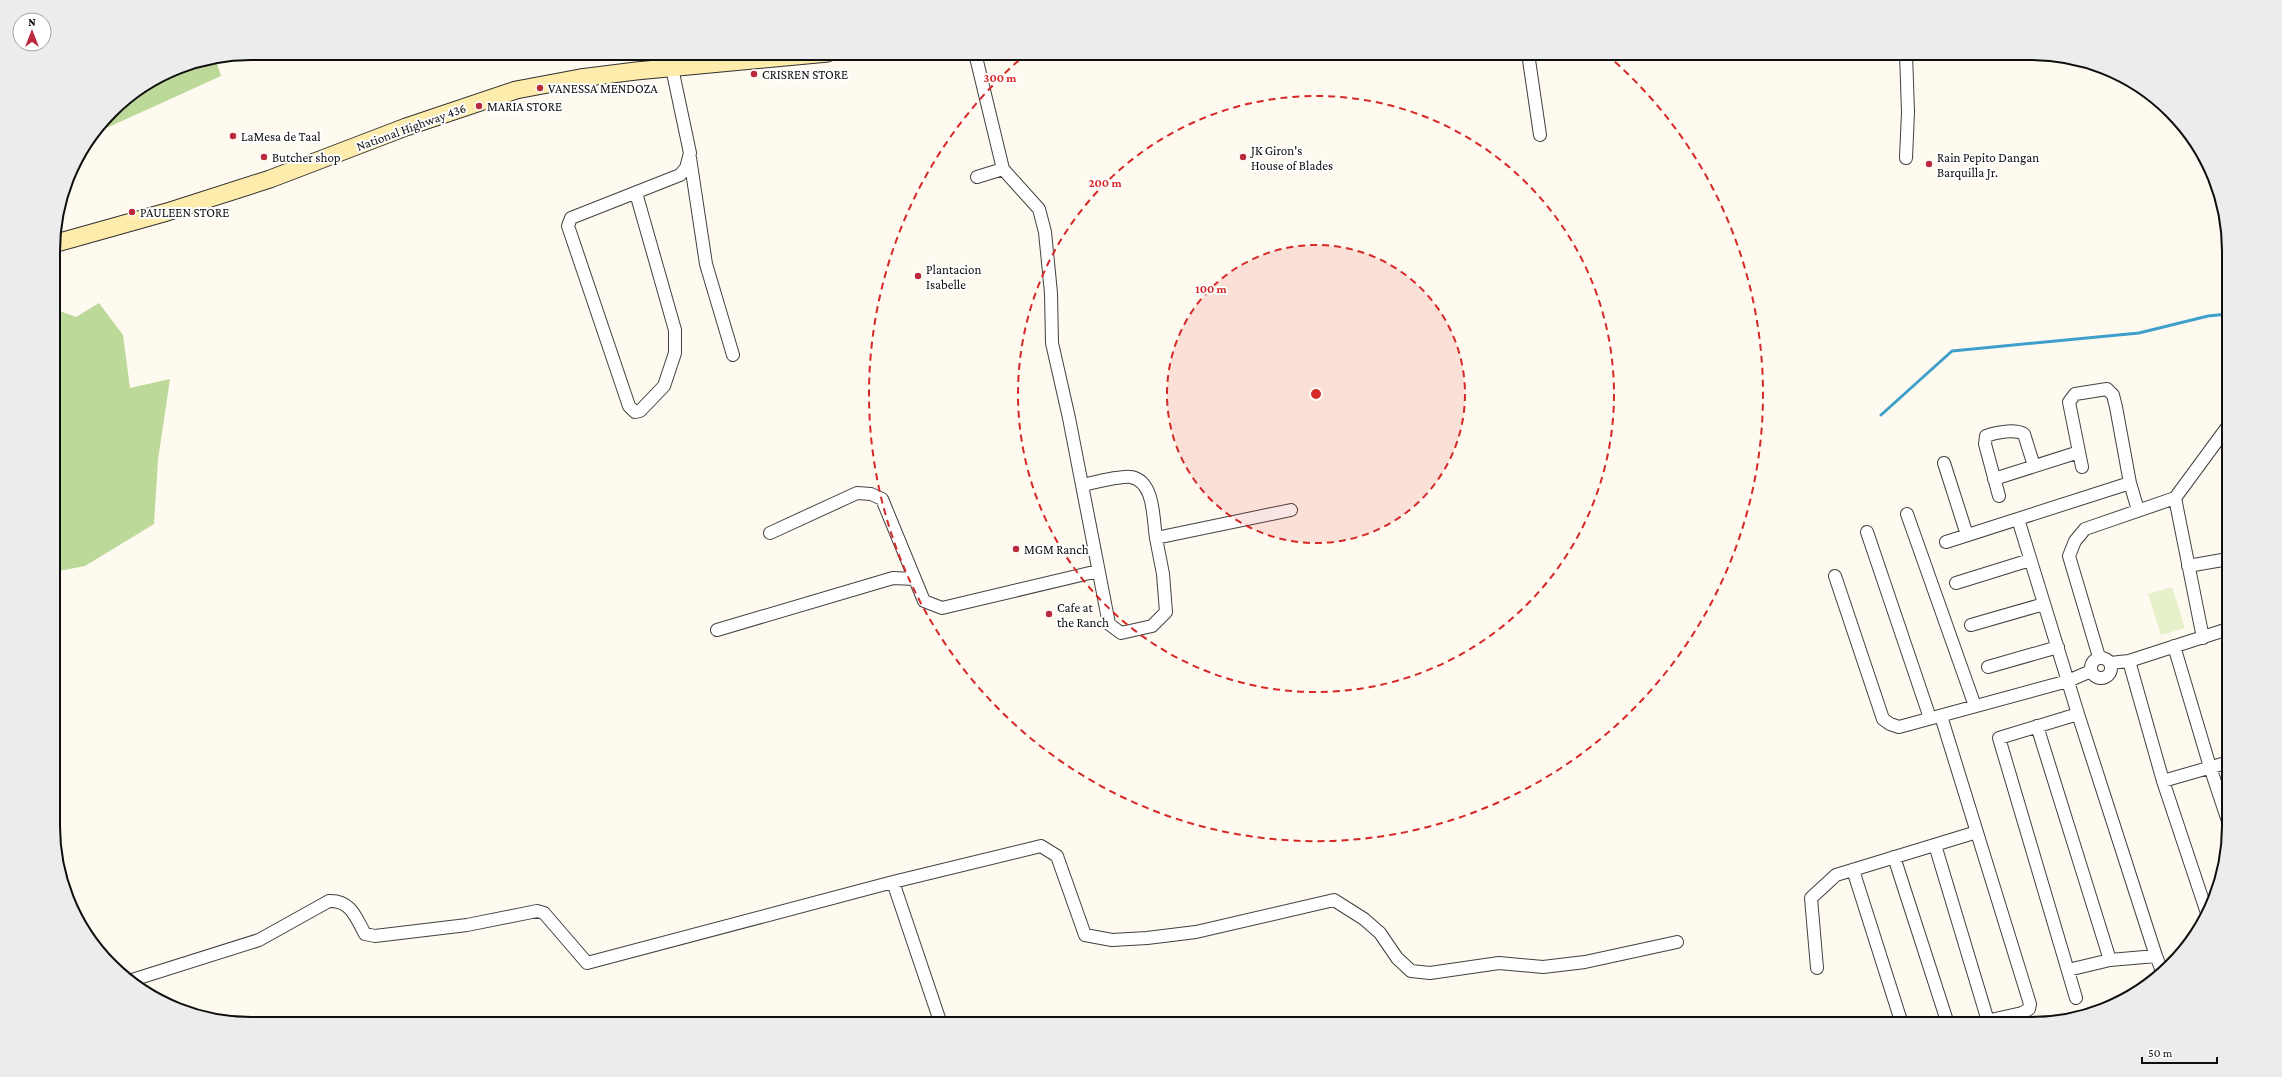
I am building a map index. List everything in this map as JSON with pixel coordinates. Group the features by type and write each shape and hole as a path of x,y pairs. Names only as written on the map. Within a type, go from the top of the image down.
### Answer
{"main road":[{"name":"National Highway 436","path":"60,242 167,212 270,179 406,127 516,90 580,78 755,60"}],"street":[{"path":"977,60 1003,169 1039,209 1044,232 1051,293 1052,344 1070,418 1082,485 1098,571 1109,624 1121,633 1152,626 1166,612 1163,574 1149,494 1141,482 1130,477 1082,485"},
{"path":"1529,60 1540,134"},
{"path":"1906,60 1908,112 1906,158"},
{"path":"672,68 690,153 706,264 733,355"},
{"path":"636,193 675,330 675,353 664,386 640,411 635,412 630,406 568,226 571,218 680,175 686,168 690,153"},
{"path":"977,177 1003,169"},
{"path":"2082,467 2070,410 2071,397 2075,394 2107,390 2113,395 2130,483 2138,510"},
{"path":"1999,496 1985,444 1986,436 1992,433 2020,432 2024,434 2034,466"},
{"path":"2099,658 2069,556 2075,540 2085,530 2175,498 2222,434"},
{"path":"1994,479 2079,452"},
{"path":"1944,463 1967,535"},
{"path":"1946,542 2130,483"},
{"path":"770,533 857,493 871,494 882,499 924,601 942,608 1098,571"},
{"path":"2175,498 2203,638"},
{"path":"1156,538 1291,510"},
{"path":"1907,514 1975,706"},
{"path":"2018,519 2078,714 2160,967"},
{"path":"1867,532 1977,832 2030,1004 2029,1009 2022,1013 2005,1017"},
{"path":"1956,583 2030,560"},
{"path":"2188,566 2222,560"},
{"path":"1835,576 1884,719 1890,724 1899,727 2068,681 2091,672"},
{"path":"717,630 893,578 915,579"},
{"path":"1971,625 2044,604"},
{"path":"2110,663 2129,661 2174,646 2222,634"},
{"path":"2174,646 2222,803"},
{"path":"1988,667 2058,647"},
{"path":"2099,658 2106,658 2110,663 2111,670 2105,677 2095,676 2091,672 2093,661 2099,658"},
{"path":"2129,661 2163,781 2204,905"},
{"path":"2076,998 1998,738 2078,714"},
{"path":"2037,726 2110,960"},
{"path":"2163,781 2222,764"},
{"path":"1817,968 1811,898 1836,875 1977,832"},
{"path":"1935,845 1987,1017"},
{"path":"137,979 259,940 329,901 338,901 349,907 365,934 375,936 461,926 536,911 544,913 587,963 893,882 1041,846 1057,856 1085,935 1112,940 1147,938 1196,932 1334,900 1364,918 1380,933 1397,958 1411,971 1430,973 1499,963 1543,967 1585,962 1677,942"},
{"path":"1894,857 1946,1017"},
{"path":"1853,870 1900,1017"},
{"path":"893,882 939,1017"},
{"path":"2068,970 2110,960 2156,956"}],"green space":[{"path":"217,63 221,76 104,129 125,107 145,92 178,75 190,70"},
{"path":"99,303 123,335 130,388 170,379 158,460 154,524 85,566 60,571 60,311 76,317"},
{"path":"2172,587 2185,628 2161,635 2148,594"}],"waterway":[{"path":"1881,415 1952,351 2139,333 2208,316 2222,315"}],"place":[{"name":"CRISREN STORE","path":"754,74"},
{"name":"VANESSA MENDOZA","path":"540,88"},
{"name":"MARIA STORE","path":"479,106"},
{"name":"LaMesa de Taal","path":"233,136"},
{"name":"Butcher shop","path":"264,157"},
{"name":"JK Giron's House of Blades","path":"1243,157"},
{"name":"Rain Pepito Dangan Barquilla Jr.","path":"1929,164"},
{"name":"PAULEEN STORE","path":"132,212"},
{"name":"Plantacion Isabelle","path":"918,276"},
{"name":"MGM Ranch","path":"1016,549"},
{"name":"Cafe at the Ranch","path":"1049,614"}]}
